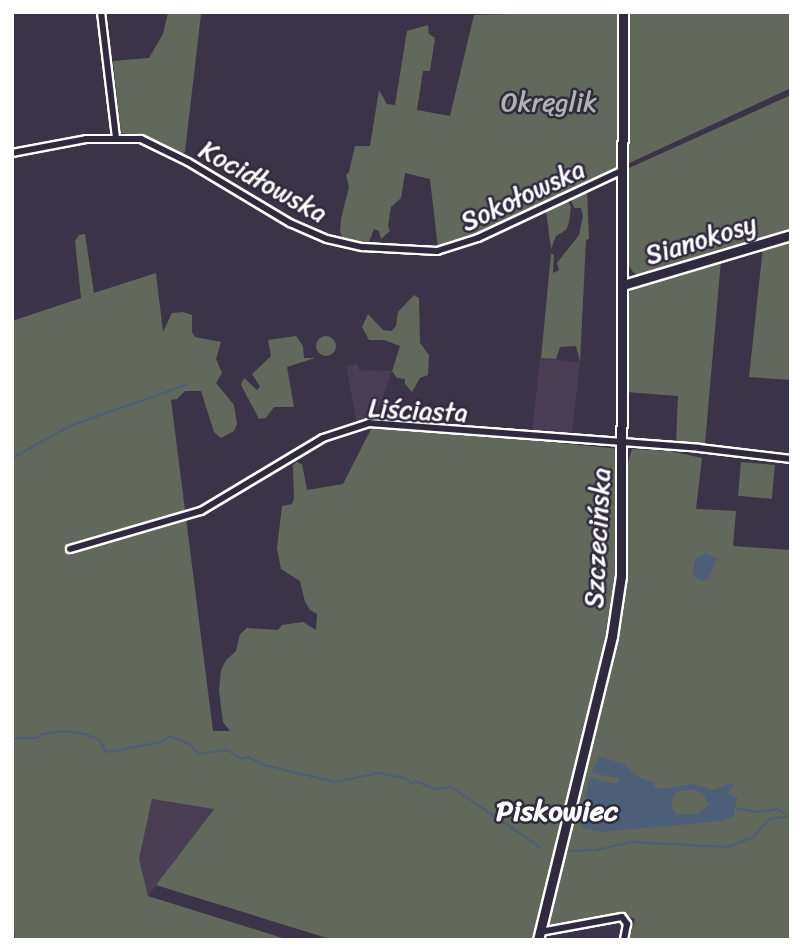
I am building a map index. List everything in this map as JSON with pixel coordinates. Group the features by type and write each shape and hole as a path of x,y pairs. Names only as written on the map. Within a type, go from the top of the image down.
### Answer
{"main road":[{"name":"Szczecińska","path":"539,936 617,614 622,557 623,12"},
{"name":"Sianokosy","path":"623,285 791,235"}],"street":[{"path":"12,153 86,139 116,137 101,12"},
{"name":"Kocidłowska","path":"116,137 151,142 290,223 327,239 363,247 437,251"},
{"name":"Sokołowska","path":"437,251 471,242 623,170"},
{"name":"Liściasta","path":"70,549 201,511 323,438 369,423 791,459"},
{"path":"539,936 622,917 627,924 624,940"}],"shaded area":[{"path":"540,358 580,362 572,439 532,435"},
{"path":"357,364 359,370 392,371 376,417 357,424 346,366"},
{"path":"152,799 214,808 148,896 139,859"}],"green space":[{"name":"Okręglik","path":"791,12 791,88 455,244 438,248 430,179 405,173 401,198 391,207 388,226 390,231 381,239 379,231 374,229 369,242 362,244 343,240 340,231 341,219 349,187 346,175 355,146 370,146 379,90 387,104 395,105 407,31 428,25 429,34 435,38 430,71 423,71 417,110 450,116 474,15"},
{"path":"168,13 201,14 185,152 182,154 150,137 121,133 113,61 149,58 163,34"},
{"path":"791,95 791,229 639,276 633,272 629,266 629,168"},
{"path":"587,190 589,239 586,240 580,362 576,346 560,347 556,359 541,358 551,254 554,255 553,273 559,270 557,263 579,235 583,216 581,208 574,208 570,197"},
{"path":"567,199 571,207 569,223 566,230 556,236 551,249 546,210"},
{"path":"85,234 94,293 156,273 163,332 172,313 183,312 192,315 192,332 195,337 221,342 216,359 222,373 216,383 234,405 237,424 234,431 221,438 214,432 201,391 185,391 177,399 171,400 213,731 230,731 223,722 219,691 221,670 226,660 236,651 240,634 247,628 278,630 282,625 303,622 316,630 317,614 310,610 305,602 300,581 281,569 277,548 282,506 292,504 294,499 293,466 296,462 302,464 307,490 343,484 373,425 620,449 621,537 627,538 627,466 632,449 670,451 702,458 696,509 736,511 733,546 791,550 791,940 629,940 635,919 622,914 538,931 536,940 333,940 156,885 214,809 152,799 139,859 148,896 289,940 15,940 12,914 12,321 81,298 75,241 79,235"},
{"path":"791,239 791,380 749,377 763,247"},
{"path":"721,260 705,444 676,444 678,396 626,392 626,296 636,285"},
{"path":"414,295 419,298 420,343 429,355 428,375 420,378 412,392 405,384 405,379 397,378 392,371 400,346 384,340 369,340 362,327 368,314 383,330 391,331 396,326 398,312"},
{"path":"296,336 303,346 304,358 315,358 287,367 294,407 274,407 266,418 259,419 241,385 243,380 244,378 257,390 260,386 252,374 271,356 268,340"},
{"path":"326,336 333,339 336,346 333,353 326,356 319,353 316,346 319,339"},
{"path":"741,462 775,465 772,499 738,496"}],"water":[{"path":"705,553 717,559 709,578 703,581 695,578 693,570 696,559"},
{"path":"599,757 624,764 638,777 652,782 657,789 694,784 714,790 729,783 734,784 728,794 738,798 734,808 735,816 722,821 602,832 586,829 580,823 590,777 614,784 619,781 618,778 591,773","holes":["694,790 703,794 709,805 697,814 677,815 672,807 673,795 680,791"]}],"waterway":[{"path":"12,458 70,426 188,384"},
{"path":"12,738 36,738 43,734 64,731 85,734 100,740 105,751 110,752 160,742 170,736 191,745 198,754 227,750 242,759 248,757 264,765 335,782 379,773 405,778 411,783 418,782 434,789 451,787 540,847"},
{"path":"734,808 756,812 777,809 785,814"},
{"path":"565,851 596,850 630,842 728,847 752,838 770,819 791,816"}],"district":[{"name":"Piskowiec","path":"557,811"}]}
